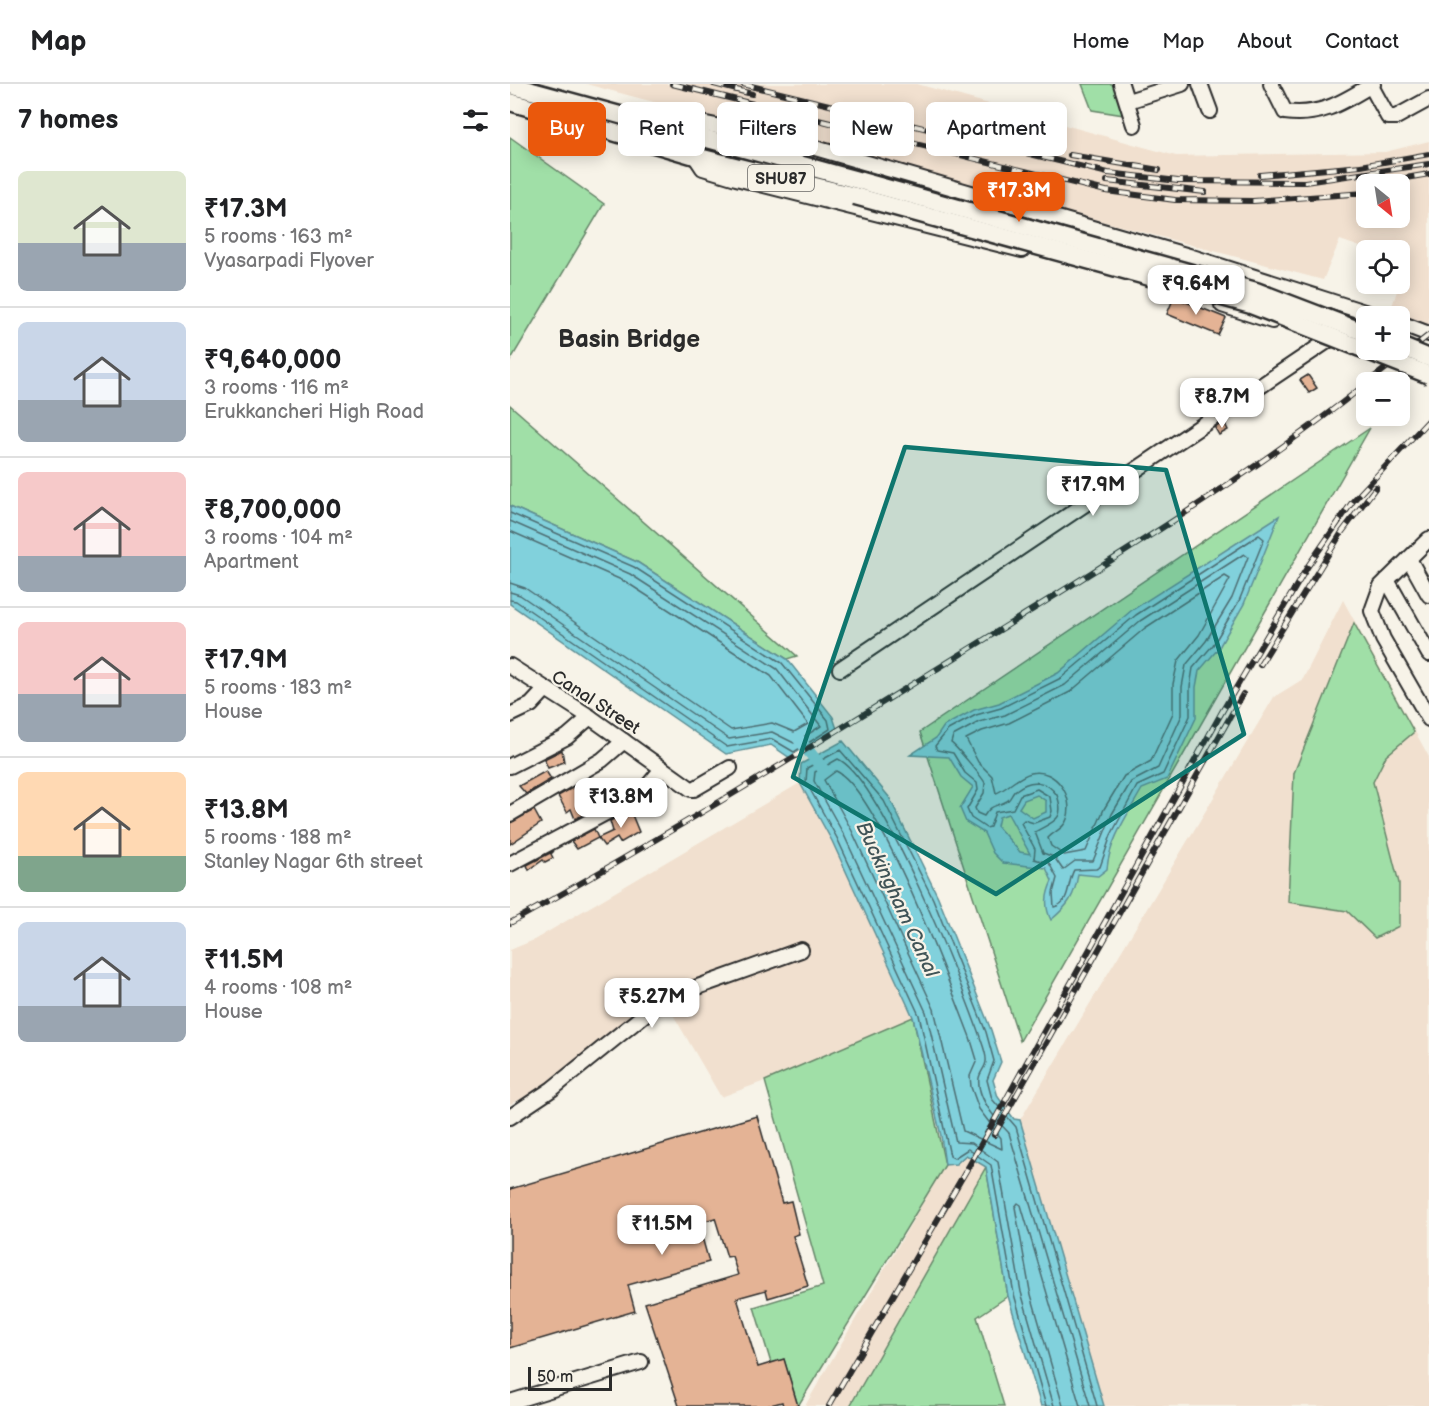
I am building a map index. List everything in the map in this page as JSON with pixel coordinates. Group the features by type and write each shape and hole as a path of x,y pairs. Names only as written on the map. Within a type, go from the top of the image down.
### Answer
{"main road":[{"name":"SHU87","path":"510,85 618,114"},
{"name":"SHU87","path":"510,102 618,134"},
{"name":"SHU87","path":"705,139 858,188 1251,305 1429,375"},
{"name":"SHU87","path":"695,156 858,188 1256,291 1356,329"},
{"path":"1410,350 1429,358"}],"street":[{"path":"1120,84 1128,101 1134,124"},
{"path":"1128,101 1182,84"},
{"path":"1200,84 1210,111"},
{"path":"1271,84 1285,112 1306,115 1337,104 1371,84 1388,117 1396,117 1429,99"},
{"path":"705,124 798,143 1137,241 1356,311"},
{"path":"695,156 703,168 736,178 1181,291 1329,340"},
{"path":"1128,277 1137,241"},
{"path":"840,669 1329,340 1346,335 1356,319"},
{"path":"1410,327 1429,334"},
{"path":"1429,539 1381,585 1372,611 1383,639 1429,719"},
{"path":"1409,559 1429,595"},
{"path":"1386,580 1429,654"},
{"name":"Canal Street","path":"510,666 544,690 590,717 694,789 730,768"},
{"path":"510,715 531,705 544,690"},
{"path":"510,766 567,737 590,717"},
{"path":"510,814 602,760 624,741"},
{"path":"510,864 641,794 662,769"},
{"path":"510,1117 552,1089 655,1006 692,989 801,950"},
{"path":"510,1402 641,1362"}],"highlighted area":[{"path":"905,447 1166,470 1244,734 996,894 793,777"}],"shaded area":[{"path":"586,84 917,84 982,102 926,102 926,156 1067,156 1067,126 1176,156 1385,152 1429,141 1429,327 1410,320 1410,306 1392,306 1396,294 1410,294 1410,240 1356,240 1356,246 1340,240 1323,280 857,156 914,156 914,102 830,102 830,149 818,146 818,102 717,102 717,119 705,116 705,102 654,102"},
{"path":"1343,600 1429,757 1429,1406 1104,1406 1020,1120 1274,697 1303,679"},
{"path":"800,783 832,841 913,1017 765,1081 721,1097 661,994 542,1089 510,1104 510,950 534,940"},
{"path":"966,1155 986,1167 850,1406 805,1406 945,1165 956,1164"}],"green space":[{"path":"1082,84 1113,84 1124,115 1092,110"},
{"path":"510,137 528,150 528,156 537,156 604,204 510,361"},
{"path":"510,405 797,656 787,659 637,562 510,506"},
{"path":"1370,428 1020,1041 920,732"},
{"path":"1354,623 1414,732 1386,756 1373,782 1399,883 1399,926 1375,938 1347,911 1288,902 1294,773"},
{"path":"913,1017 945,1165 798,1406 784,1360 771,1363 754,1307 823,1286 765,1081"},
{"path":"986,1167 1008,1296 977,1317 1004,1406 850,1406"}],"water":[{"path":"510,506 637,562 787,659 833,717 838,732 793,760 771,745 726,754 510,604"},
{"path":"1279,516 1244,604 1218,649 1199,671 1196,687 1196,718 1167,779 1142,789 1115,838 1107,869 1098,876 1078,874 1070,900 1051,920 1047,910 1047,900 1052,881 1046,868 1003,863 993,853 984,833 966,822 960,808 973,787 961,777 949,757 910,755 936,738 944,726 974,710 999,703 1058,673 1132,610","holes":["1037,795 1046,801 1046,812 1033,818 1019,808 1024,800","1008,814 1030,854 1020,852 997,826 999,817"]},
{"path":"843,741 889,797 938,897 991,1030 1001,1062 993,1080 998,1097 1014,1119 1020,1120 1104,1406 1041,1406 1008,1296 986,1167 966,1155 956,1164 945,1165 941,1136 913,1017 832,841 800,783 801,764"}],"building":[{"path":"1174,297 1226,318 1218,335 1167,314"},
{"path":"1308,375 1317,388 1309,393 1300,380"},
{"path":"1224,422 1228,430 1219,435 1215,428"},
{"path":"562,750 564,762 548,768 544,759"},
{"path":"546,771 551,779 526,794 519,786"},
{"path":"574,787 582,802 578,805 583,815 575,819 571,809 567,812 558,796"},
{"path":"534,810 541,823 510,844 510,823"},
{"path":"630,810 639,832 620,843 617,838 604,846 598,838 613,831 610,821"},
{"path":"594,829 598,838 577,849 571,841"},
{"path":"554,851 551,854 553,858 545,862 543,860 529,870 527,865"},
{"path":"757,1116 782,1203 791,1201 799,1234 793,1236 808,1286 768,1298 766,1290 737,1298 758,1367 784,1359 798,1406 783,1406 782,1402 767,1406 679,1406 645,1303 738,1275 732,1256 727,1257 715,1218 698,1223 709,1262 628,1285 635,1311 510,1348 510,1189"}],"waterway":[{"name":"Buckingham Canal","path":"798,738 823,769"}],"railway":[{"path":"672,84 1106,191 1175,200 1253,201 1356,194"},
{"path":"714,84 752,94"},
{"path":"743,84 1108,173 1178,181 1305,182 1429,164"},
{"path":"1260,175 1361,166 1429,154"},
{"path":"1070,155 1159,170"},
{"path":"1410,177 1429,174"},
{"path":"1107,181 1205,192"},
{"path":"1381,372 1429,335"},
{"path":"510,923 748,785 1129,549 1226,486 1356,392"},
{"path":"829,1406 970,1164 1223,710 1308,566 1353,501 1429,420"},
{"path":"1260,665 1342,532 1376,487"},
{"path":"994,1135 1243,694"}],"district":[{"name":"Basin Bridge","path":"629,339"}]}
